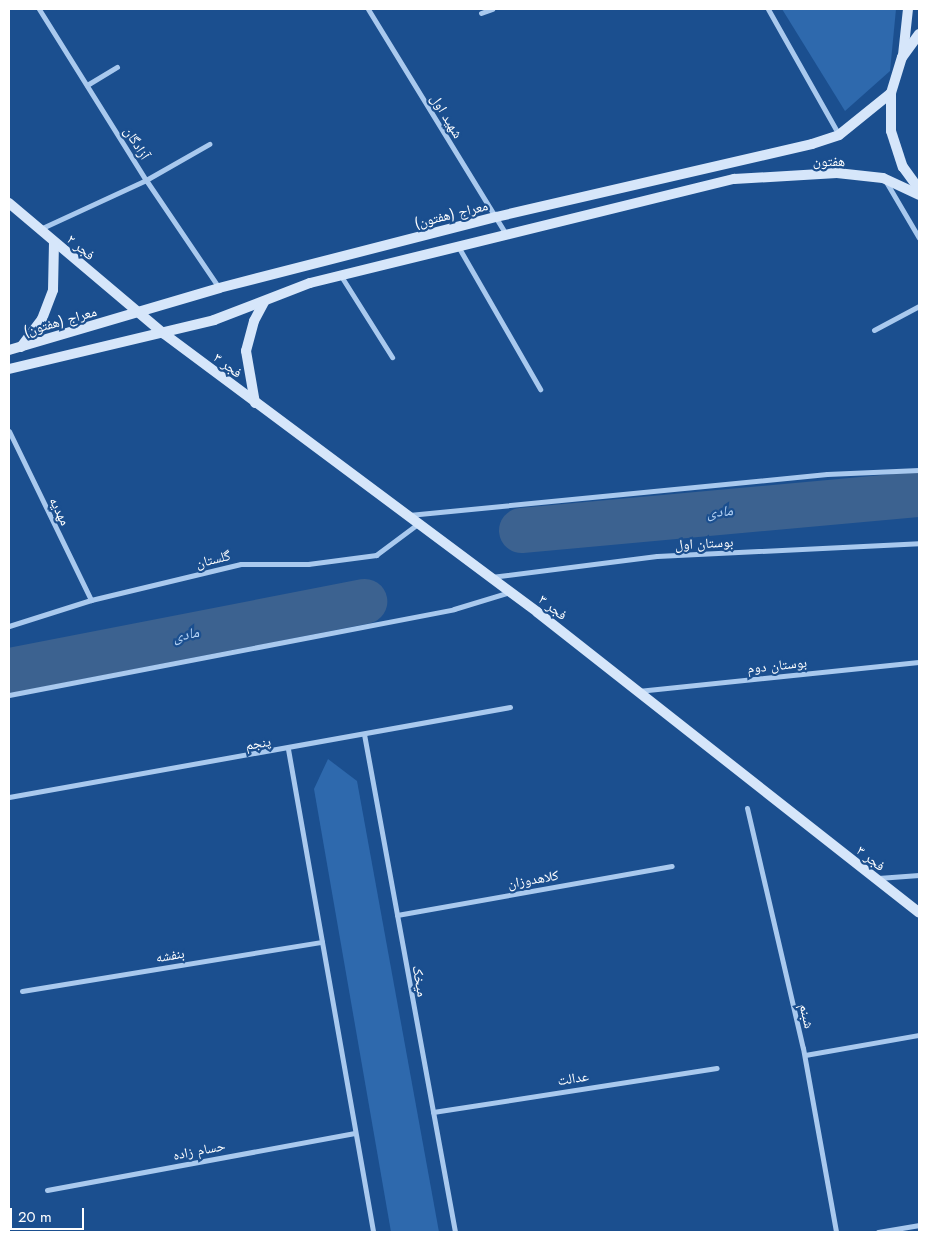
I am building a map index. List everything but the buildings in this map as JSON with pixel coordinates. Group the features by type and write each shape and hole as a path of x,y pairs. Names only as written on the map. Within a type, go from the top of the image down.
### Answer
{"main road":[{"path":"908,9 902,57 891,93 891,131 903,167 919,189"},
{"path":"902,57 919,34"},
{"name":"معراج (هفتون)","path":"9,350 219,288 496,216 812,144 839,135 891,93"},
{"name":"هفتون","path":"507,236 734,179 837,173 883,178 919,194"},
{"name":"فجر ۲","path":"10,205 163,333"},
{"path":"9,369 163,333 264,302 310,283 507,236"},
{"path":"21,346 42,319 53,290 54,242"},
{"path":"255,403 246,351 254,321 264,302"},
{"name":"فجر ۳","path":"163,333 510,592 919,912"}],"street":[{"name":"آزادگان","path":"39,9 146,180 219,288"},
{"name":"شهید اول","path":"368,9 507,236"},
{"path":"480,12 492,9"},
{"path":"768,9 839,135"},
{"path":"87,84 117,67"},
{"path":"40,229 146,180 209,144"},
{"path":"883,178 919,238"},
{"path":"459,248 540,389"},
{"path":"341,275 392,357"},
{"path":"874,330 919,306"},
{"name":"مهدیه","path":"9,431 91,600"},
{"path":"408,515 827,474 919,470"},
{"name":"گلستان","path":"9,626 91,600 241,564 308,564 376,555 419,523"},
{"name":"بوستان اول","path":"490,577 657,556 919,543"},
{"path":"9,695 454,608 510,592"},
{"name":"بوستان دوم","path":"638,691 919,662"},
{"name":"پنجم","path":"9,797 288,749 510,707"},
{"name":"میخک","path":"364,734 455,1232"},
{"path":"288,749 373,1232"},
{"name":"شبنم","path":"747,808 805,1055 836,1232"},
{"name":"کلاهدوزان","path":"397,914 672,866"},
{"path":"875,879 919,875"},
{"name":"بنفشه","path":"22,991 322,942"},
{"path":"805,1055 919,1035"},
{"name":"عدالت","path":"433,1112 717,1068"},
{"name":"حسام زاده","path":"47,1190 355,1132"},
{"path":"878,1232 919,1225"}],"shaded area":[{"path":"782,9 896,9 890,71 845,111"},
{"path":"328,759 357,781 439,1232 391,1232 314,789"}],"waterway":[{"name":"مادی","path":"521,530 919,494"},
{"name":"مادی","path":"9,670 364,601"}]}
